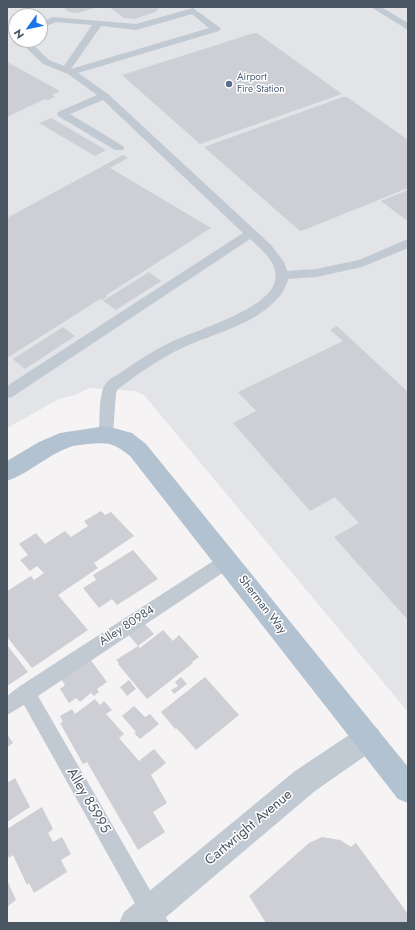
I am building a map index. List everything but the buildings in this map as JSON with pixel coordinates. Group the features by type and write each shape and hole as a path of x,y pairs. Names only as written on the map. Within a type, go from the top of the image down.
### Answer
{"main road":[{"path":"7,472 48,448 68,439 106,434"},
{"name":"Sherman Way","path":"106,434 124,439 138,450 408,789"}],"street":[{"name":"Cartwright Avenue","path":"148,918 305,781 368,738"}],"lane":[{"path":"375,7 408,27"},
{"path":"48,22 55,19 136,27 193,11 216,29 68,71"},
{"path":"68,71 98,24"},
{"path":"136,27 159,46"},
{"path":"32,48 46,62 68,71 104,96 251,233 276,258 281,269 282,275 279,288 260,307 229,324 168,349 112,386 109,393 106,434"},
{"path":"104,96 62,114 119,148"},
{"path":"7,393 251,233"},
{"path":"282,275 316,273 343,268 362,263 408,243"},
{"name":"Alley 80984","path":"7,706 26,692 227,561"},
{"name":"Alley 85995","path":"26,692 148,918"}],"shaded area":[{"path":"7,7 408,7 408,712 144,395 135,391 89,388 75,395 59,399 7,428"}],"place":[{"name":"Airport Fire Station","path":"229,84"}]}
